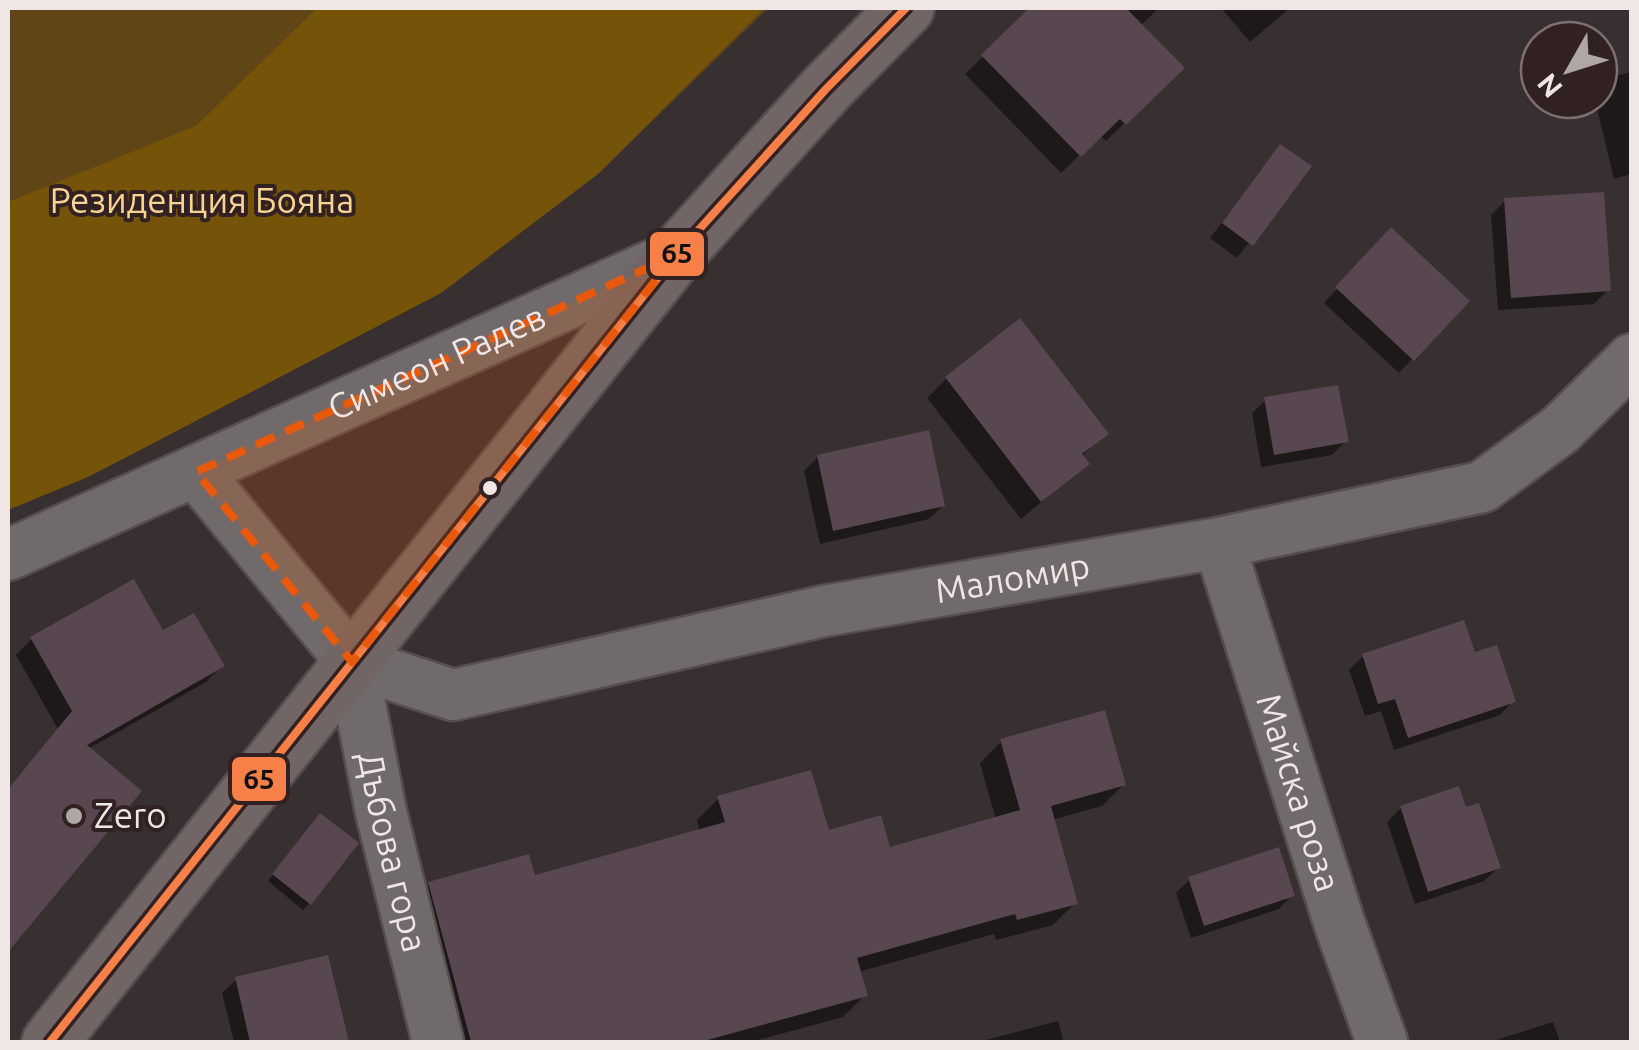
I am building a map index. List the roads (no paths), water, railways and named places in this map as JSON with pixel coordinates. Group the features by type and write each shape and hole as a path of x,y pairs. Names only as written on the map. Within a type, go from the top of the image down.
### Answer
{"main road":[{"path":"50,1042 676,255 826,89 906,8"}],"street":[{"name":"Симеон Радев","path":"8,554 676,255"},
{"name":"Маломир","path":"352,662 453,695 824,611 1219,543 1482,487 1561,429 1632,359"},
{"path":"196,472 352,662"},
{"name":"Майска роза","path":"1219,543 1340,925 1382,1042"},
{"name":"Дъбова гора","path":"352,662 382,812 438,1042"}],"place":[{"name":"Zero","path":"74,816"}],"park label":[{"name":"Резиденция Бояна","path":"202,201"}]}
